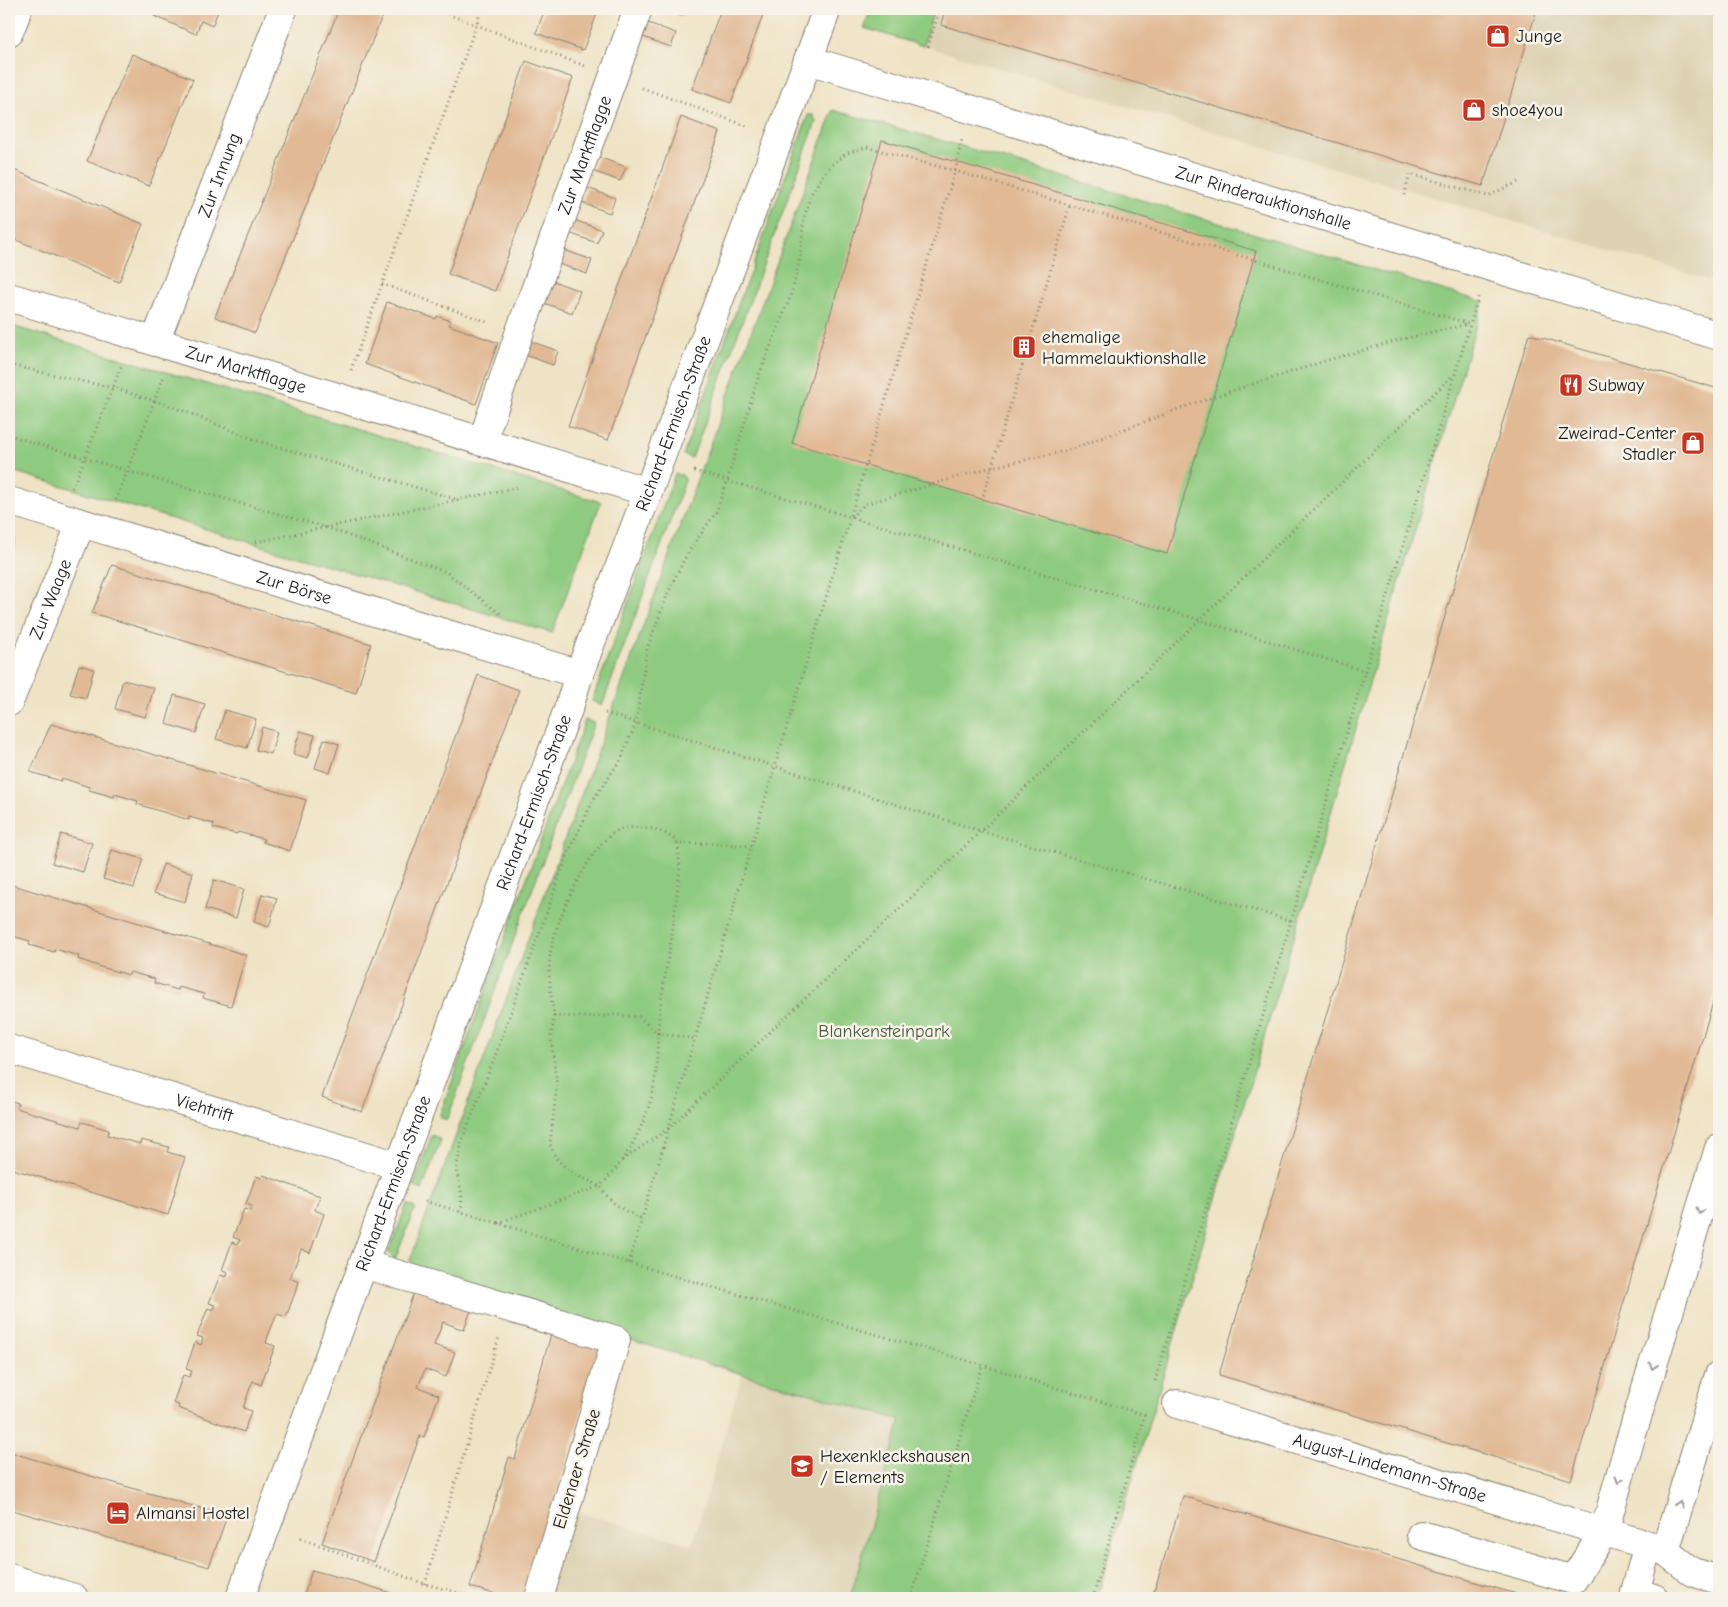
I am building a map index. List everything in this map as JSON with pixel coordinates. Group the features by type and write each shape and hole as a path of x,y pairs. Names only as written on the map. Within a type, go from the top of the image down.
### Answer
{"street":[{"path":"9,32 18,9"},
{"name":"Zur Innung","path":"155,342 283,9"},
{"name":"Zur Marktflagge","path":"482,442 518,334 638,9"},
{"name":"Richard-Ermisch-Straße","path":"240,1598 567,713 579,674 827,9"},
{"name":"Zur Rinderauktionshalle","path":"808,60 1719,336"},
{"name":"Zur Marktflagge","path":"9,297 648,492"},
{"name":"Zur Börse","path":"9,501 579,674"},
{"name":"Zur Waage","path":"9,702 81,523"},
{"name":"Viehtrift","path":"9,1049 399,1166"},
{"path":"1421,1535 1573,1580 1604,1532 1719,1148"},
{"path":"363,1264 507,1308"},
{"name":"Eldenaer Straße","path":"507,1308 616,1340 539,1598"},
{"path":"1654,1598 1635,1592 1657,1548 1719,1375"},
{"name":"August-Lindemann-Straße","path":"1177,1404 1657,1548"},
{"path":"1657,1548 1692,1572 1719,1580"},
{"path":"9,1578 74,1598"}],"path":[{"path":"341,398 482,9"},
{"path":"928,47 940,9"},
{"path":"629,1263 775,766 955,170 963,137"},
{"path":"462,1212 461,1189 456,1170 462,1140 493,1062 568,853 596,795 620,761 636,723 647,649 658,617 671,585 689,551 716,512 759,375 791,295 800,259 804,218 811,194 827,169 847,153 867,147 955,170 1470,324"},
{"path":"1404,195 1410,174 1488,196 1518,182"},
{"path":"982,500 1070,205"},
{"path":"382,284 518,334"},
{"path":"1154,1386 1480,292"},
{"path":"851,518 865,504 992,467 1066,451 1192,404 1328,360 1403,339 1470,324"},
{"path":"9,365 121,390 171,406 258,441 459,500"},
{"path":"622,1160 668,1129 1454,375"},
{"path":"70,489 74,485 108,400"},
{"path":"116,509 116,499 150,412"},
{"path":"9,435 127,471 328,528 446,572 499,613 500,619"},
{"path":"694,471 1200,620 1366,671"},
{"path":"250,544 524,486"},
{"path":"605,713 981,830 1292,921"},
{"path":"498,1223 600,1186 613,1173 622,1160 633,1142 644,1117 653,1088 660,1006 671,944 680,868 678,844 674,839 657,829 638,827 618,830 599,847 572,891 555,934 550,955 550,983 554,1016 551,1038 557,1085 550,1144 555,1157 569,1170 600,1186 608,1199 620,1209 642,1218"},
{"path":"678,844 707,843 752,846"},
{"path":"554,1016 592,1017 616,1015 639,1017 658,1033 695,1039"},
{"path":"425,1201 1145,1415"},
{"path":"425,1584 507,1308"},
{"path":"911,1598 982,1365"},
{"path":"1093,1598 1148,1405"},
{"path":"300,1538 425,1584 477,1598"}],"shaded area":[{"path":"871,9 1719,9 1719,283 864,28"},
{"name":"Hexenkleckshausen / Elements","path":"742,1374 902,1420 850,1598 548,1598 574,1511 692,1545"}],"green space":[{"path":"871,9 934,9 923,46 864,28"},
{"name":"Blankensteinpark","path":"833,110 961,146 1483,302 1097,1598 850,1598 901,1420 742,1374 406,1271"},
{"path":"808,115 813,115 816,122 692,458 683,455"},
{"path":"9,325 601,502 552,633 9,470"},
{"path":"675,474 682,475 685,481 602,706 592,701"},
{"path":"585,720 594,723 447,1120 439,1117"},
{"path":"432,1135 441,1140 422,1190 413,1186"},
{"path":"407,1204 415,1208 395,1260 388,1253"}],"building":[{"path":"157,9 219,9 212,26 201,21 196,34 154,16"},
{"path":"339,9 385,9 255,333 215,317"},
{"path":"545,9 599,9 583,50 536,33"},
{"path":"662,9 685,9 682,16"},
{"path":"721,9 765,9 731,103 692,89"},
{"path":"945,9 1537,9 1483,186 941,25"},
{"path":"648,23 676,33 671,47 643,37"},
{"path":"132,54 193,79 149,186 87,161"},
{"path":"526,61 573,78 495,291 448,274"},
{"path":"681,117 720,132 608,440 568,426"},
{"name":"ehemalige Hammelauktionshalle","path":"882,140 1256,251 1167,554 792,443"},
{"path":"598,157 626,167 620,181 593,171"},
{"path":"9,168 143,224 119,282 9,237"},
{"path":"587,188 615,198 610,213 582,203"},
{"path":"574,220 602,230 597,243 569,233"},
{"path":"564,250 592,260 587,274 559,264"},
{"path":"553,281 580,291 572,313 544,303"},
{"path":"387,302 436,319 437,316 451,321 449,325 498,343 476,404 365,364"},
{"path":"1529,334 1719,389 1719,982 1571,1480 1219,1375"},
{"path":"530,341 558,351 553,365 525,355"},
{"path":"9,536 14,538 9,553"},
{"path":"112,565 371,644 356,693 92,613"},
{"path":"79,665 94,669 86,698 70,694"},
{"path":"478,675 519,690 362,1112 322,1097"},
{"path":"123,680 154,688 145,717 115,709"},
{"path":"174,695 205,704 196,733 166,724"},
{"path":"225,710 256,719 247,748 216,739"},
{"path":"51,724 306,800 290,851 263,842 264,839 213,828 214,824 189,817 189,820 137,804 138,801 115,794 114,797 89,790 89,787 62,778 61,781 30,772"},
{"path":"262,727 277,732 271,754 256,750"},
{"path":"300,731 315,735 308,758 293,754"},
{"path":"324,739 339,744 330,773 315,768"},
{"path":"61,834 92,843 83,872 52,863"},
{"path":"112,850 143,859 134,888 103,879"},
{"path":"163,864 193,873 185,902 154,893"},
{"path":"214,880 244,889 236,918 205,909"},
{"path":"9,884 246,955 231,1006 203,998 204,994 179,987 178,990 154,983 155,979 130,972 129,975 104,968 78,959 79,956 55,949 54,952 29,945 30,941 9,935"},
{"path":"262,894 277,898 269,927 254,922"},
{"path":"9,1100 18,1103 17,1108 26,1111 80,1127 82,1122 109,1130 107,1135 140,1144 141,1140 169,1147 167,1152 185,1157 168,1215 9,1168"},
{"path":"263,1175 320,1196 315,1210 324,1214 310,1253 301,1249 290,1278 299,1282 286,1317 277,1314 268,1336 266,1343 275,1346 261,1385 253,1381 250,1388 243,1408 251,1411 244,1432 178,1408 179,1405 173,1403 183,1375 189,1377 192,1371 186,1369 195,1342 201,1345 203,1338 197,1336 208,1308 213,1310 215,1307 215,1305 209,1303 220,1275 226,1277 228,1272 222,1270 232,1242 238,1244 240,1240 233,1237 244,1209 250,1211 252,1206 246,1204 256,1176 262,1178"},
{"path":"415,1289 471,1310 464,1330 443,1322 434,1345 455,1352 446,1377 425,1369 418,1387 439,1395 424,1437 420,1436 374,1562 322,1543"},
{"path":"552,1331 601,1346 526,1598 510,1598 470,1587 509,1457 515,1459"},
{"name":"Almansi Hostel","path":"9,1452 227,1516 209,1567 9,1509"},
{"path":"1183,1496 1530,1598 1176,1598 1154,1592"},
{"path":"312,1570 356,1582 407,1598 303,1598"}],"place":[{"name":"Junge","path":"1498,36"},
{"name":"shoe4you","path":"1474,110"},
{"name":"ehemalige Hammelauktionshalle","path":"1024,347"},
{"name":"Subway","path":"1571,385"},
{"name":"Zweirad-Center Stadler","path":"1693,443"},
{"name":"Hexenkleckshausen / Elements","path":"802,1466"},
{"name":"Almansi Hostel","path":"118,1513"}]}
